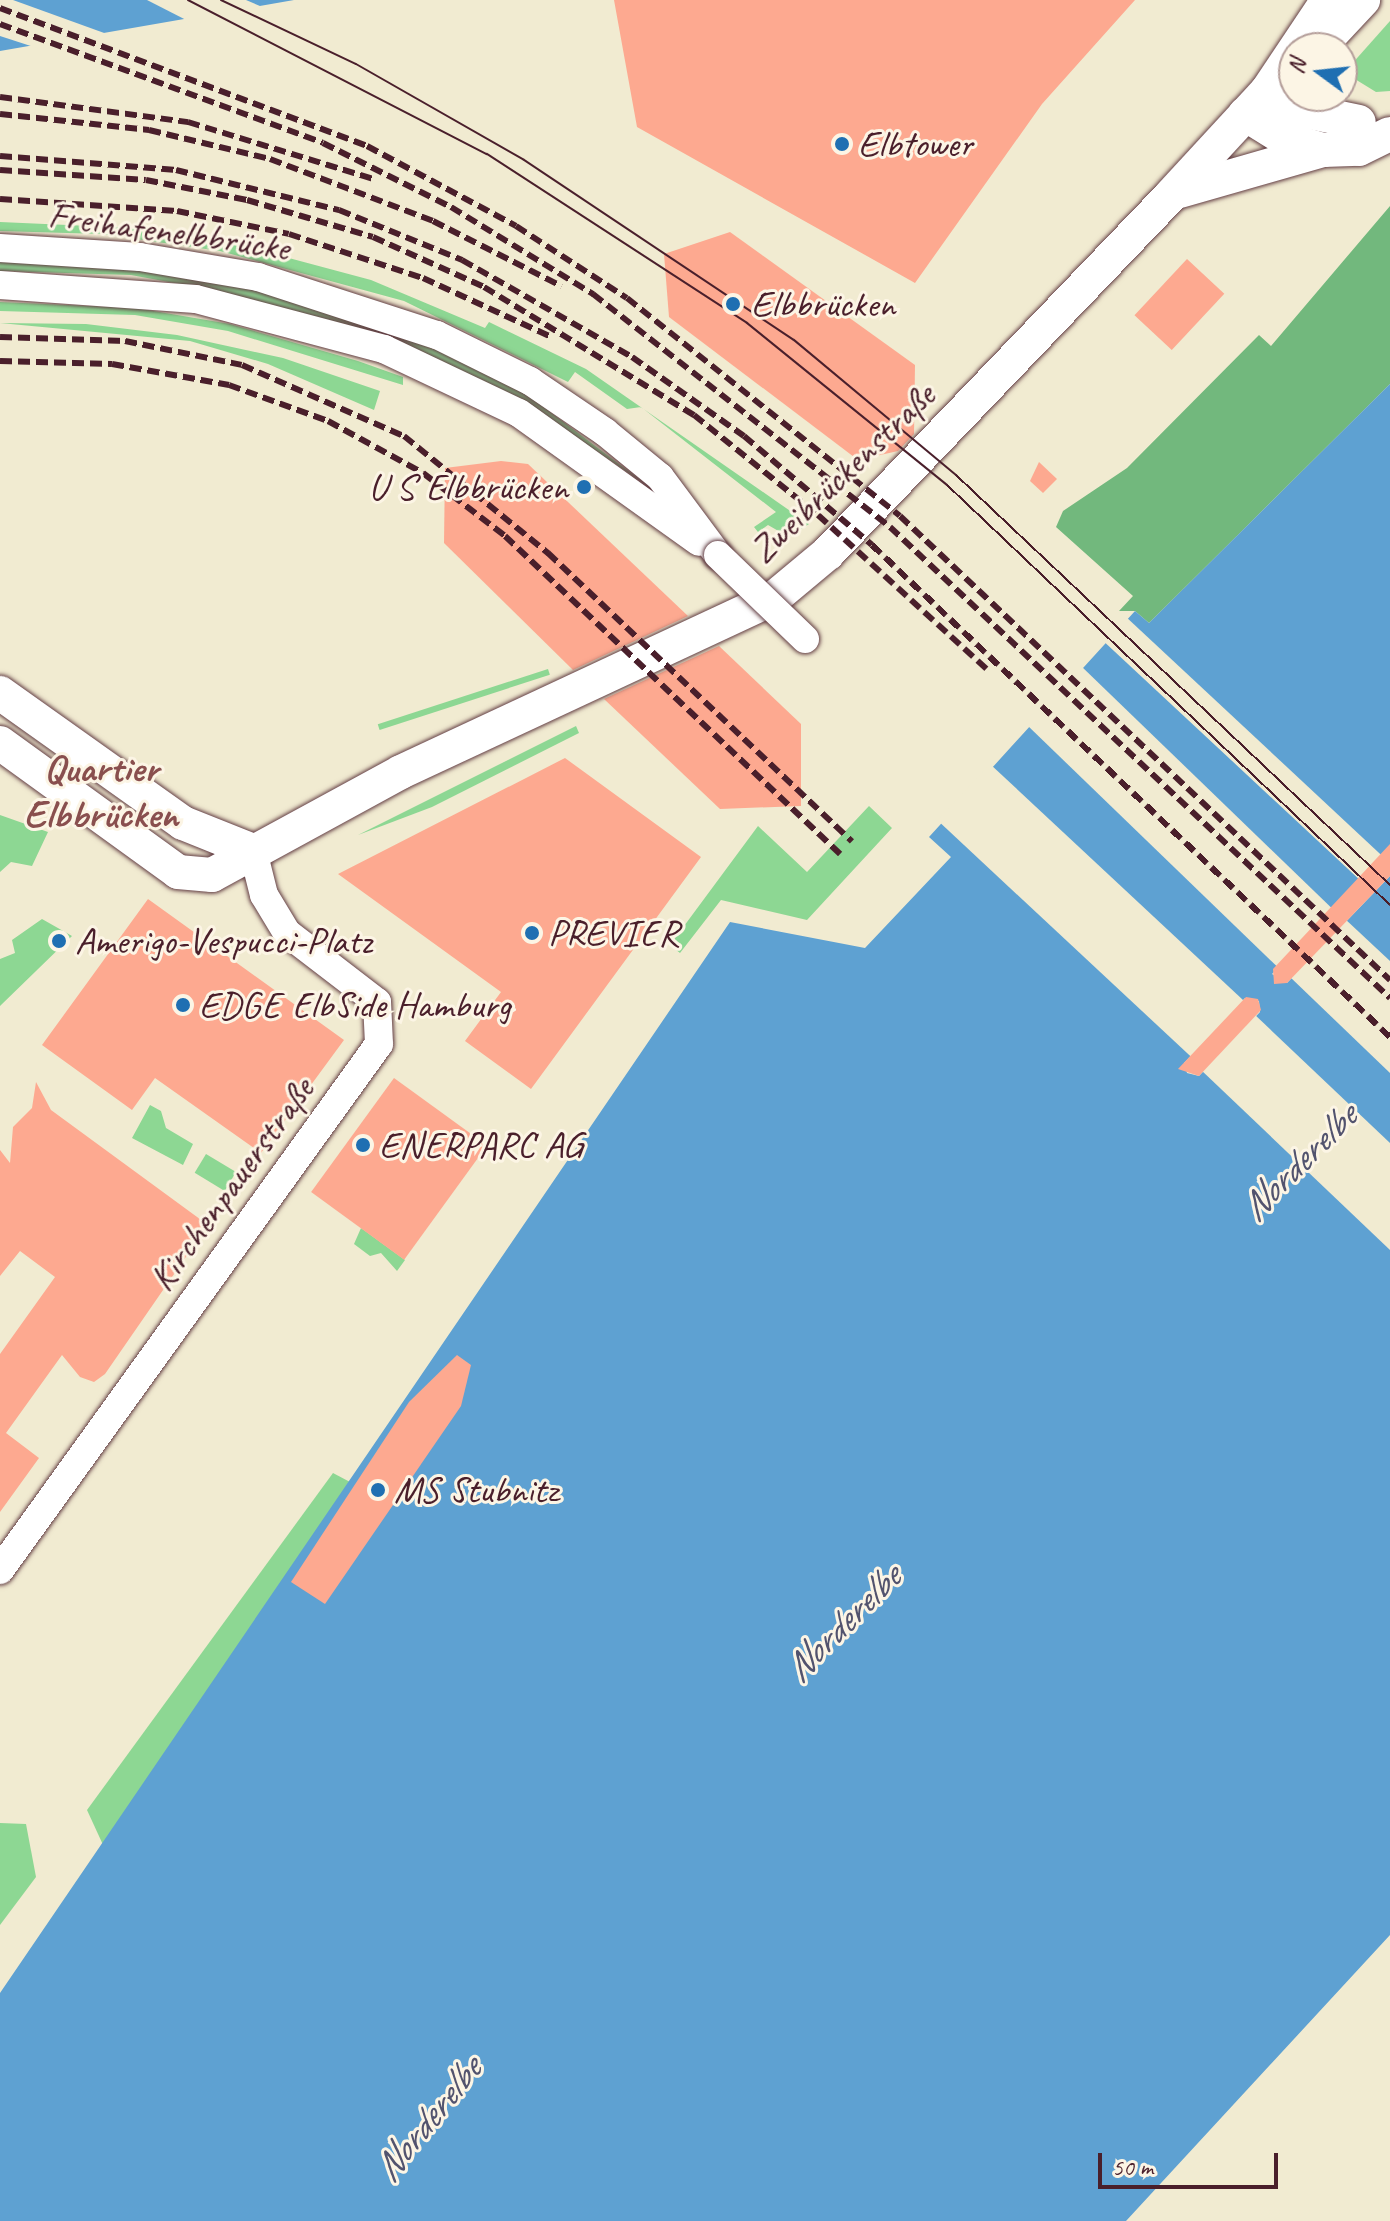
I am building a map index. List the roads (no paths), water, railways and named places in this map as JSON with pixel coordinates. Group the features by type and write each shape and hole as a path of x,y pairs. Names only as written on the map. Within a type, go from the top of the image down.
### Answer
{"main road":[{"name":"Zweibrückenstraße","path":"0,743 178,872 222,873 253,851 413,766 653,660 791,588 1269,92 1328,0"},
{"path":"1334,32 1363,0"},
{"path":"1269,92 1304,112 1378,130"},
{"path":"1269,92 1285,139 1323,150"},
{"path":"1354,112 1378,130"},
{"path":"1172,194 1323,150 1359,149 1378,130"},
{"path":"0,693 183,823 253,851"}],"street":[{"name":"Freihafenelbbrücke","path":"0,248 125,255 243,274 437,335 530,381 605,432 660,477 718,555"},
{"name":"Freihafenelbbrücke","path":"0,285 196,299 384,349 519,413 718,555 805,639"},
{"name":"Kirchenpauerstraße","path":"0,1570 379,1044 377,1002 287,933 264,895 253,851"}],"water":[{"path":"0,0 294,0 0,51"},
{"name":"Norderelbe","path":"1390,384 1390,850 1272,974 1287,983 1390,876 1390,1935 1126,2221 0,2221 0,1993 730,922 865,948 951,857 929,837 1135,611 1149,623","holes":["1245,998 1259,1001 1260,1012 1199,1076 1187,1073 1184,1063"]}],"tram line":[{"path":"188,0 487,154 747,323 947,485 1390,905"},
{"path":"221,0 356,64 524,160 794,340 956,475 1390,885"}],"railway":[{"path":"0,8 367,146 516,226 627,298 900,516 1390,980"},
{"path":"0,24 323,143 451,207 593,294 890,527 1390,998"},
{"path":"0,97 188,122 376,180"},
{"path":"0,114 149,130 270,159 433,221 561,286"},
{"path":"0,156 176,170 339,210 462,260 632,357 744,436 872,545 1390,1037"},
{"path":"0,170 146,180 247,200 373,237 484,287 694,415 818,515 990,672"},
{"path":"0,199 177,211 289,234 423,278 549,336"},
{"path":"0,337 125,341 242,365 404,436 548,553 852,841"},
{"path":"0,361 112,364 229,385 328,421 423,473 505,536 840,854"}],"place":[{"name":"Elbtower","path":"842,144"},
{"name":"Elbbrücken","path":"733,304"},
{"name":"U S Elbbrücken","path":"584,487"},
{"name":"PREVIER","path":"532,933"},
{"name":"Amerigo-Vespucci-Platz","path":"59,941"},
{"name":"EDGE ElbSide Hamburg","path":"183,1005"},
{"name":"ENERPARC AG","path":"363,1145"},
{"name":"MS Stubnitz","path":"378,1490"}],"district":[{"name":"Quartier Elbbrücken","path":"101,791"}]}
